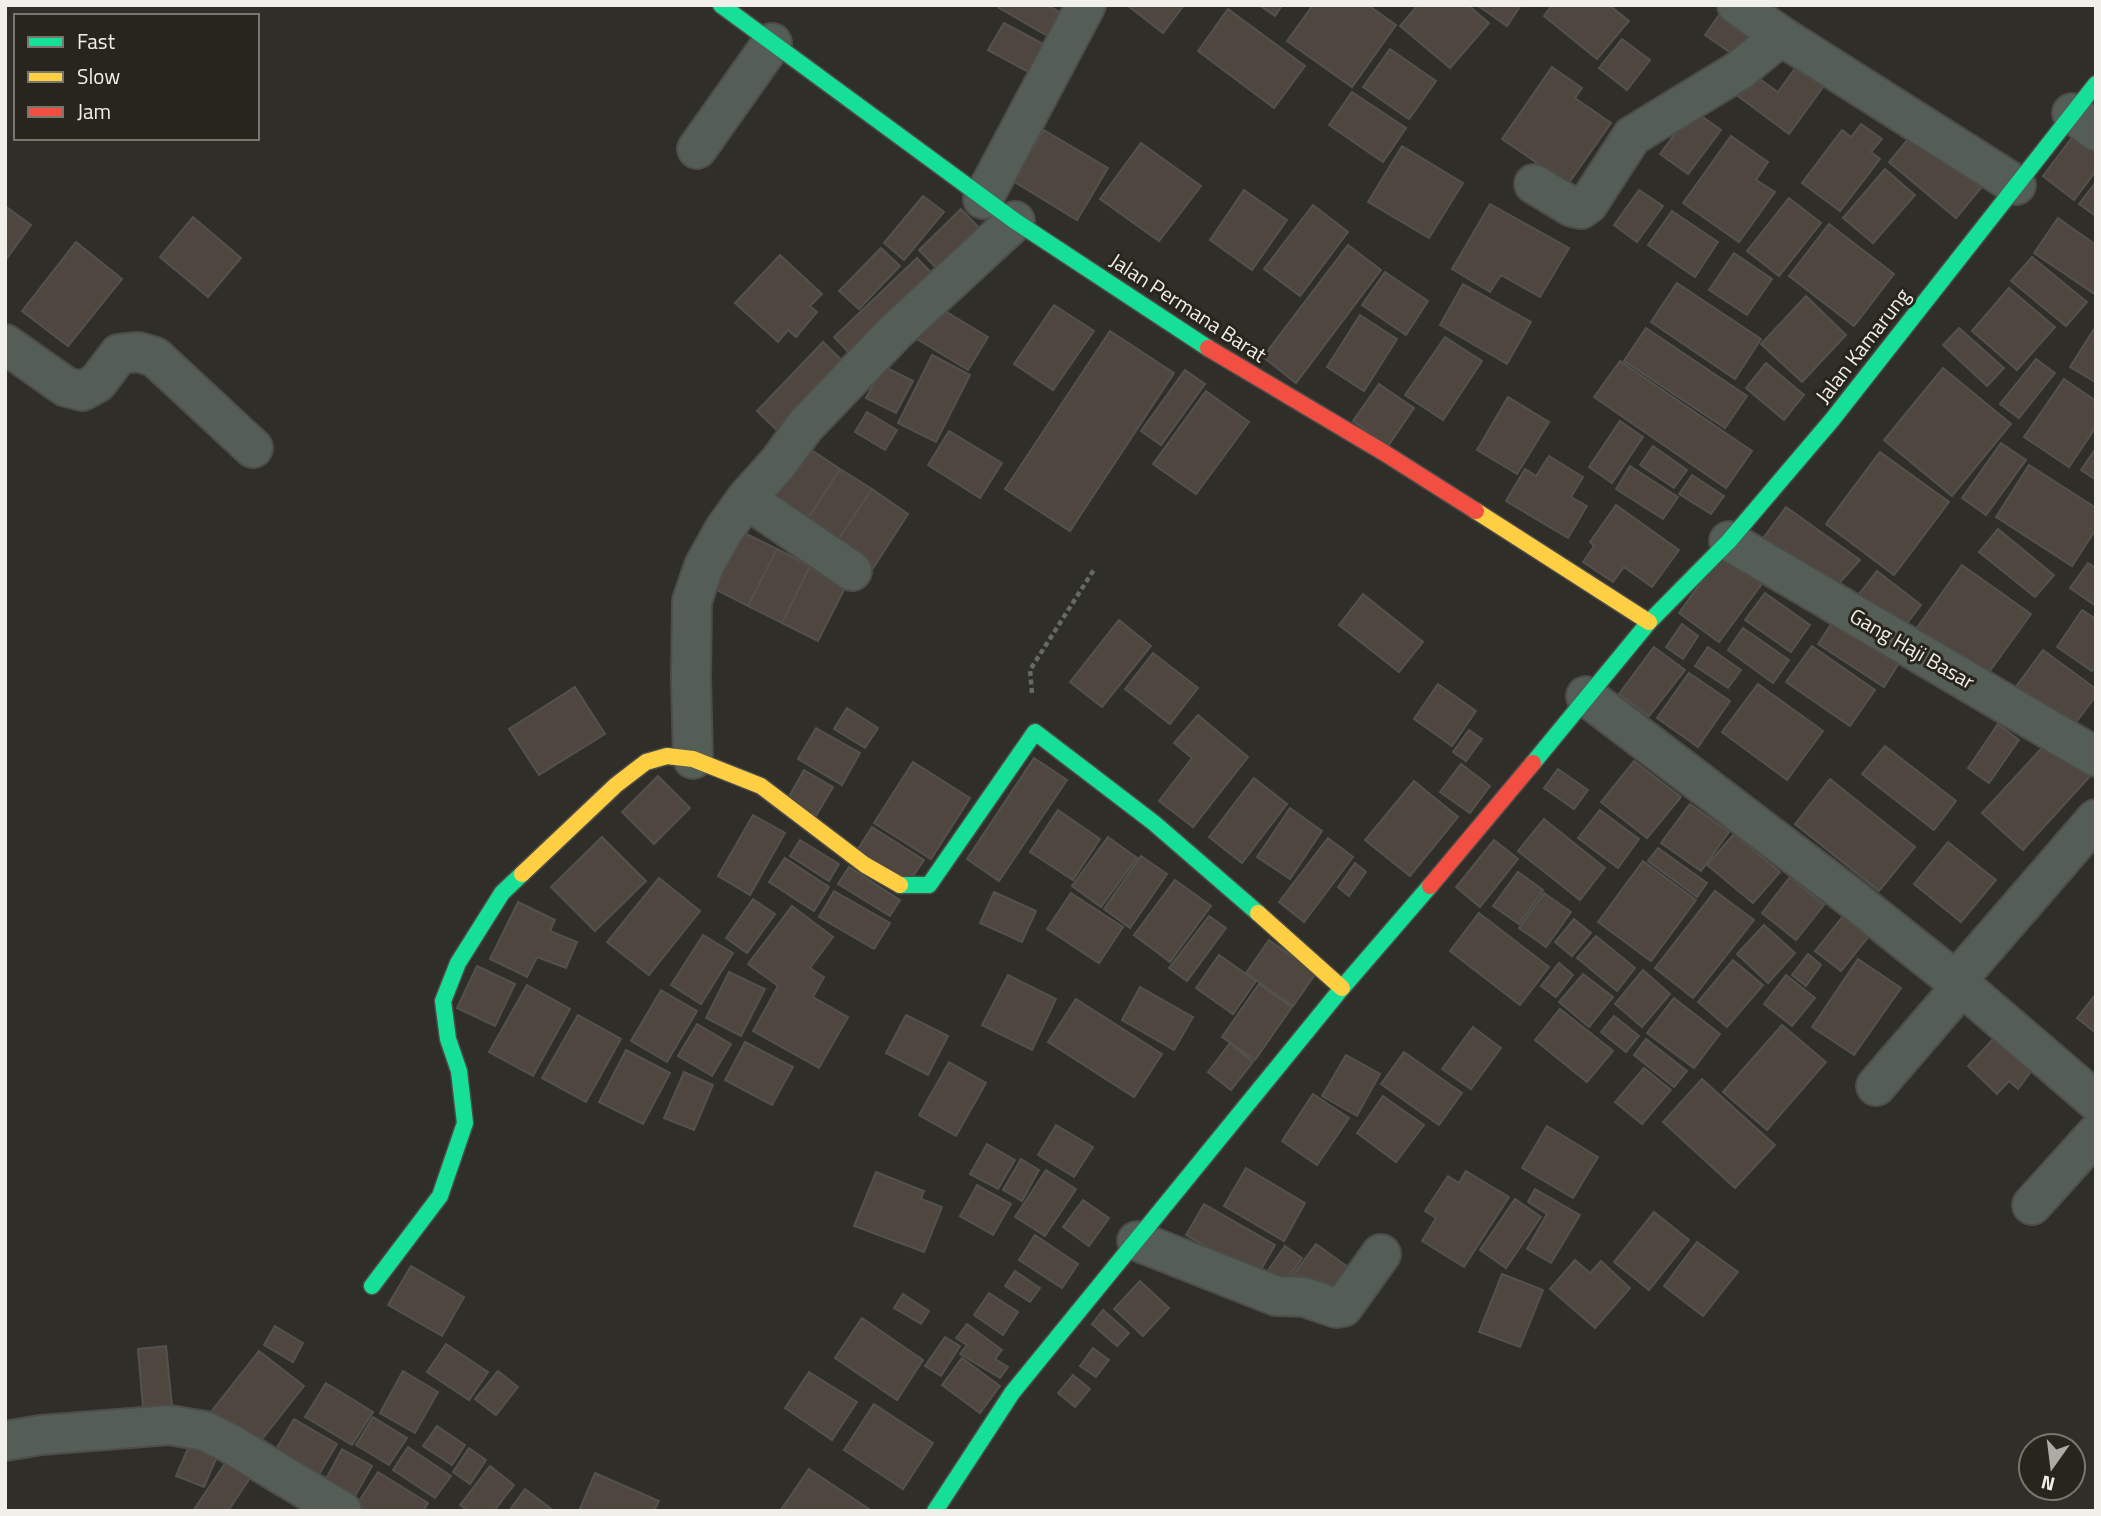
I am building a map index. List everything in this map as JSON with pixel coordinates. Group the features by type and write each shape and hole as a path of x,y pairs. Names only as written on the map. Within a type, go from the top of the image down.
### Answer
{"street":[{"name":"Jalan Permana Barat","path":"721,5 1015,221 1219,355 1383,452 1649,622"},
{"path":"984,199 1086,5"},
{"path":"1737,5 1781,36 2016,185"},
{"path":"1534,184 1572,207 1581,209 1588,204 1632,136 1740,70 1781,36"},
{"path":"697,149 772,43"},
{"name":"Jalan Kamarung","path":"935,1511 1012,1393 1342,988 1482,825 1586,696 1649,622 1728,541 1840,410 2016,185 2084,122 2096,84"},
{"path":"693,759 692,601 704,566 724,530 805,426 895,332 1015,221"},
{"path":"5,344 66,387 82,391 97,383 119,354 138,352 155,357 253,449"},
{"path":"746,499 852,571"},
{"name":"Gang Haji Basar","path":"1728,541 2096,757"},
{"path":"1586,696 1849,896 1959,984 2096,1101"},
{"path":"372,1286 440,1196 465,1123 459,1071 447,1039 443,1001 458,963 502,893 617,785 646,762 667,756 693,759 761,786 865,864 903,887 929,884 939,874 1035,732 1088,769 1135,807 1342,988"},
{"path":"1875,1086 2096,819"},
{"path":"2032,1205 2096,1134"},
{"path":"1137,1241 1276,1296 1304,1297 1336,1308 1343,1307 1381,1254"},
{"path":"5,1441 41,1435 169,1425 205,1432 231,1444 342,1511"}],"path":[{"path":"1035,732 1030,670 1095,568"}],"building":[{"path":"1001,5 1047,5 1065,15 1051,38 999,8"},
{"path":"1127,5 1184,5 1163,33"},
{"path":"1259,5 1282,5 1275,16"},
{"path":"1313,5 1368,5 1396,25 1352,87 1287,41"},
{"path":"1418,5 1468,5 1489,23 1450,68 1400,26"},
{"path":"1477,5 1521,5 1507,26"},
{"path":"1552,5 1609,5 1629,21 1597,59 1544,16"},
{"path":"1726,5 1765,31 1744,62 1705,35"},
{"path":"1228,9 1305,66 1274,108 1198,51"},
{"path":"1004,23 1045,45 1030,73 988,50"},
{"path":"1622,39 1650,60 1627,90 1599,68"},
{"path":"1390,49 1436,81 1409,119 1363,87"},
{"path":"1799,63 1826,83 1789,134 1738,96 1754,75 1778,92"},
{"path":"1552,67 1582,88 1575,98 1611,123 1568,184 1502,139"},
{"path":"1352,92 1406,128 1383,162 1329,125"},
{"path":"1693,110 1721,130 1688,174 1660,154"},
{"path":"1861,124 1882,139 1871,152 1880,159 1840,211 1802,183 1842,130 1851,137"},
{"path":"1044,130 1108,168 1077,220 1013,181"},
{"path":"1914,132 1981,188 1956,218 1889,162"},
{"path":"2074,135 2096,151 2096,171 2074,200 2043,176"},
{"path":"1731,136 1768,162 1756,180 1775,192 1739,242 1683,203"},
{"path":"1141,143 1201,186 1159,241 1100,199"},
{"path":"1402,146 1463,183 1429,238 1368,202"},
{"path":"1885,169 1915,195 1873,243 1843,218"},
{"path":"2096,182 2096,216 2079,204"},
{"path":"1244,190 1287,220 1252,270 1210,240"},
{"path":"1639,190 1663,206 1637,242 1614,225"},
{"path":"923,196 944,212 904,260 884,243"},
{"path":"1789,198 1821,223 1779,276 1747,251"},
{"path":"1490,204 1569,248 1540,297 1501,275 1490,292 1452,269"},
{"path":"1313,205 1348,232 1300,296 1264,269"},
{"path":"5,206 31,225 5,261"},
{"path":"961,209 989,238 947,279 919,250"},
{"path":"1672,211 1718,242 1695,277 1648,245"},
{"path":"193,217 241,258 208,297 160,257"},
{"path":"2058,218 2096,245 2096,295 2034,253"},
{"path":"1829,224 1894,274 1854,326 1789,276"},
{"path":"76,242 122,279 68,346 22,311"},
{"path":"1348,245 1381,270 1296,383 1263,357"},
{"path":"881,248 900,266 859,309 839,291"},
{"path":"1734,253 1772,279 1747,315 1709,290"},
{"path":"780,255 822,294 810,306 817,312 796,337 788,330 778,342 735,303"},
{"path":"2032,257 2087,302 2066,326 2011,281"},
{"path":"917,258 941,283 858,362 834,337"},
{"path":"1385,272 1428,301 1406,335 1362,305"},
{"path":"1677,283 1761,339 1735,379 1651,322"},
{"path":"1463,284 1531,322 1507,364 1440,325"},
{"path":"2009,288 2055,327 2017,370 1972,331"},
{"path":"1806,296 1846,335 1802,382 1761,344"},
{"path":"935,305 988,337 968,370 915,338"},
{"path":"1054,305 1094,331 1053,390 1014,364"},
{"path":"1360,315 1397,339 1364,391 1327,367"},
{"path":"2096,326 2096,381 2095,382 2070,367"},
{"path":"1646,328 1747,396 1725,428 1624,361"},
{"path":"1959,328 2004,368 1987,386 1943,345"},
{"path":"1110,331 1174,373 1070,531 1005,489"},
{"path":"1445,337 1482,361 1443,420 1405,395"},
{"path":"823,342 850,368 784,437 757,411"},
{"path":"932,355 970,375 936,442 898,423"},
{"path":"2036,359 2055,373 2019,418 2000,404"},
{"path":"1620,361 1752,451 1726,488 1594,397"},
{"path":"1766,363 1804,395 1784,420 1746,388"},
{"path":"883,366 913,381 896,413 866,398"},
{"path":"1943,368 2011,424 1952,496 1884,440"},
{"path":"1185,370 1205,384 1161,445 1141,431"},
{"path":"2064,379 2096,401 2096,427 2069,467 2024,437"},
{"path":"1379,384 1414,408 1388,446 1353,421"},
{"path":"1206,391 1249,422 1196,494 1153,464"},
{"path":"1508,397 1549,422 1517,474 1477,450"},
{"path":"867,412 897,430 885,450 855,432"},
{"path":"1620,421 1643,437 1612,483 1589,467"},
{"path":"949,431 1002,463 980,498 928,465"},
{"path":"2001,443 2026,460 1986,515 1962,498"},
{"path":"804,445 840,469 801,529 764,505"},
{"path":"1653,446 1687,470 1674,488 1640,465"},
{"path":"2096,448 2096,480 2081,470"},
{"path":"1880,452 1949,502 1894,575 1826,524"},
{"path":"1549,456 1583,477 1571,497 1587,506 1568,538 1506,501 1525,469 1536,476"},
{"path":"2029,465 2096,508 2096,529 2072,566 1996,517"},
{"path":"1630,466 1678,497 1663,519 1616,489"},
{"path":"840,469 872,489 832,549 801,529"},
{"path":"1692,475 1724,496 1711,514 1679,494"},
{"path":"872,489 908,514 870,573 832,549"},
{"path":"1616,505 1679,550 1652,587 1624,567 1613,582 1583,562 1594,546 1590,542"},
{"path":"1786,507 1860,560 1829,595 1756,548"},
{"path":"734,528 777,549 748,606 705,584"},
{"path":"1998,529 2054,575 2035,597 1979,552"},
{"path":"777,549 810,566 782,623 748,606"},
{"path":"1723,552 1764,581 1719,642 1679,613"},
{"path":"2088,563 2096,568 2096,606 2070,588"},
{"path":"1962,565 2031,614 1984,679 1916,629"},
{"path":"810,566 847,584 818,641 782,623"},
{"path":"1877,571 1921,605 1896,638 1852,603"},
{"path":"1765,593 1810,625 1791,652 1745,620"},
{"path":"1363,594 1423,642 1399,672 1339,625"},
{"path":"1842,608 1907,650 1884,687 1818,644"},
{"path":"2082,610 2096,619 2096,665 2092,671 2057,647"},
{"path":"1119,620 1151,646 1102,707 1070,682"},
{"path":"1682,624 1698,636 1683,659 1666,647"},
{"path":"1743,628 1789,660 1773,683 1728,650"},
{"path":"1812,646 1875,690 1850,726 1786,682"},
{"path":"1654,647 1685,670 1649,716 1619,694"},
{"path":"1708,647 1741,670 1728,688 1695,666"},
{"path":"2043,650 2096,689 2096,696 2070,730 2015,688"},
{"path":"1153,653 1198,688 1170,724 1125,689"},
{"path":"1689,673 1730,701 1698,747 1657,718"},
{"path":"1438,684 1476,711 1452,746 1414,719"},
{"path":"1758,684 1823,731 1787,780 1722,732"},
{"path":"575,687 605,734 539,775 509,729"},
{"path":"847,708 878,728 865,748 834,729"},
{"path":"1198,715 1248,757 1193,827 1159,801 1192,758 1174,743"},
{"path":"1998,724 2019,740 1989,783 1968,768"},
{"path":"816,728 860,753 842,785 798,759"},
{"path":"1469,730 1482,739 1466,761 1453,752"},
{"path":"2051,738 2092,774 2023,850 1982,813"},
{"path":"1885,746 1956,801 1934,830 1862,774"},
{"path":"1034,758 1067,780 999,881 967,859"},
{"path":"1634,761 1681,797 1647,838 1601,802"},
{"path":"913,762 970,798 931,859 874,823"},
{"path":"1461,764 1490,786 1470,813 1440,792"},
{"path":"1558,769 1588,790 1574,809 1544,788"},
{"path":"804,770 833,787 816,816 787,800"},
{"path":"658,776 690,808 654,844 622,812"},
{"path":"1254,778 1287,804 1242,863 1209,837"},
{"path":"1830,779 1915,847 1879,891 1795,824"},
{"path":"1414,781 1458,817 1410,876 1365,840"},
{"path":"1690,804 1729,832 1701,871 1661,843"},
{"path":"1290,808 1322,831 1290,879 1257,857"},
{"path":"1058,810 1100,839 1073,880 1030,852"},
{"path":"1600,810 1639,839 1618,868 1578,838"},
{"path":"753,815 785,833 750,895 718,876"},
{"path":"1544,819 1605,868 1580,900 1518,851"},
{"path":"872,827 924,860 907,885 856,852"},
{"path":"1734,834 1780,872 1753,903 1707,865"},
{"path":"602,837 646,881 595,931 551,887"},
{"path":"1108,837 1137,858 1101,907 1072,886"},
{"path":"1328,838 1353,857 1304,922 1279,902"},
{"path":"800,840 839,864 829,881 790,856"},
{"path":"1494,840 1518,859 1480,907 1456,887"},
{"path":"1948,842 1996,880 1961,922 1914,884"},
{"path":"1658,848 1707,883 1697,897 1648,861"},
{"path":"1141,856 1167,874 1130,928 1104,909"},
{"path":"785,858 829,887 814,911 769,882"},
{"path":"1643,861 1696,900 1651,961 1598,922"},
{"path":"1355,863 1366,872 1349,896 1338,887"},
{"path":"849,867 900,900 890,916 838,884"},
{"path":"1518,872 1543,890 1519,924 1493,906"},
{"path":"1790,877 1824,905 1796,940 1762,913"},
{"path":"659,878 700,911 649,975 607,942"},
{"path":"1175,880 1211,906 1170,962 1134,935"},
{"path":"834,891 890,923 874,949 819,917"},
{"path":"1715,891 1754,920 1693,998 1655,968"},
{"path":"994,892 1036,911 1022,942 980,923"},
{"path":"1071,893 1123,927 1099,963 1047,929"},
{"path":"1544,893 1571,912 1546,947 1519,928"},
{"path":"753,899 775,914 747,953 726,938"},
{"path":"518,902 555,920 550,931 577,942 566,968 537,957 527,977 490,959"},
{"path":"792,906 833,937 810,968 824,977 813,997 848,1017 819,1068 753,1031 778,986 748,964"},
{"path":"1849,909 1874,930 1841,971 1815,951"},
{"path":"1479,913 1549,967 1520,1005 1450,951"},
{"path":"1209,916 1226,928 1187,981 1169,968"},
{"path":"1574,919 1591,933 1572,956 1555,942"},
{"path":"1764,925 1795,953 1768,983 1737,954"},
{"path":"703,935 733,953 701,1004 671,985"},
{"path":"1596,936 1635,968 1617,991 1577,958"},
{"path":"1269,940 1316,973 1293,1006 1246,973"},
{"path":"1808,954 1821,965 1806,986 1792,975"},
{"path":"1219,955 1256,981 1233,1014 1196,988"},
{"path":"1858,959 1901,988 1854,1055 1812,1027"},
{"path":"1733,960 1763,985 1727,1027 1698,1002"},
{"path":"1559,963 1573,975 1556,997 1541,986"},
{"path":"477,966 515,984 495,1026 457,1008"},
{"path":"1643,970 1670,994 1642,1027 1615,1004"},
{"path":"729,972 765,989 741,1036 706,1018"},
{"path":"1583,974 1613,997 1589,1027 1559,1002"},
{"path":"1008,975 1056,999 1032,1050 982,1025"},
{"path":"1786,975 1815,998 1792,1026 1764,1004"},
{"path":"1259,984 1292,1007 1255,1060 1222,1037"},
{"path":"527,985 570,1009 533,1076 489,1052"},
{"path":"1140,987 1193,1017 1174,1050 1122,1020"},
{"path":"661,990 697,1011 667,1062 631,1041"},
{"path":"2096,994 2096,1033 2077,1018"},
{"path":"1674,998 1720,1034 1694,1068 1647,1033"},
{"path":"1076,999 1162,1054 1134,1097 1048,1042"},
{"path":"1560,1009 1613,1051 1587,1082 1535,1040"},
{"path":"578,1015 621,1039 586,1102 542,1078"},
{"path":"906,1015 948,1036 928,1075 886,1053"},
{"path":"1614,1016 1639,1036 1626,1052 1601,1032"},
{"path":"697,1024 731,1044 712,1076 678,1056"},
{"path":"1782,1025 1826,1062 1767,1130 1723,1092"},
{"path":"1473,1027 1501,1048 1471,1089 1442,1069"},
{"path":"1995,1037 2038,1062 2018,1089 2009,1081 1997,1094 1968,1066"},
{"path":"1646,1039 1687,1071 1674,1087 1634,1055"},
{"path":"745,1042 793,1067 772,1105 725,1080"},
{"path":"1230,1043 1253,1062 1231,1090 1208,1072"},
{"path":"626,1050 670,1073 643,1124 599,1102"},
{"path":"1404,1052 1462,1093 1439,1125 1381,1084"},
{"path":"1346,1055 1380,1074 1357,1116 1322,1096"},
{"path":"949,1062 986,1083 956,1136 919,1115"},
{"path":"1644,1068 1671,1090 1642,1124 1615,1102"},
{"path":"684,1072 713,1085 694,1130 664,1118"},
{"path":"1702,1079 1775,1145 1735,1188 1663,1122"},
{"path":"1313,1094 1349,1118 1317,1165 1282,1141"},
{"path":"1383,1096 1424,1125 1396,1162 1357,1133"},
{"path":"1056,1125 1093,1147 1074,1177 1038,1155"},
{"path":"1547,1126 1598,1157 1573,1198 1522,1168"},
{"path":"987,1144 1015,1160 998,1189 970,1174"},
{"path":"1021,1159 1039,1170 1022,1201 1003,1190"},
{"path":"1246,1168 1305,1203 1284,1241 1224,1206"},
{"path":"1046,1170 1076,1189 1045,1236 1015,1217"},
{"path":"1466,1171 1509,1197 1464,1267 1422,1241 1436,1218 1425,1211 1448,1176 1459,1183"},
{"path":"876,1172 924,1191 921,1199 942,1207 924,1252 854,1226"},
{"path":"977,1185 1011,1204 993,1235 960,1216"},
{"path":"1535,1189 1580,1215 1551,1263 1527,1249 1547,1214 1528,1202"},
{"path":"1515,1199 1541,1217 1506,1268 1480,1250"},
{"path":"1083,1200 1109,1218 1089,1246 1063,1227"},
{"path":"1204,1204 1275,1245 1258,1275 1186,1235"},
{"path":"1654,1212 1689,1240 1649,1290 1614,1262"},
{"path":"1035,1235 1078,1264 1062,1288 1019,1260"},
{"path":"1697,1242 1738,1272 1703,1316 1664,1286"},
{"path":"1316,1244 1352,1270 1329,1302 1293,1275"},
{"path":"1285,1246 1302,1258 1281,1288 1264,1276"},
{"path":"1575,1260 1590,1273 1601,1261 1630,1288 1595,1328 1550,1289"},
{"path":"411,1266 464,1297 442,1336 388,1305"},
{"path":"1015,1271 1040,1288 1030,1302 1005,1286"},
{"path":"1502,1274 1543,1290 1520,1347 1479,1332"},
{"path":"1140,1281 1169,1308 1143,1336 1114,1309"},
{"path":"989,1293 1018,1312 1003,1335 974,1315"},
{"path":"903,1294 929,1311 921,1324 894,1308"},
{"path":"1103,1310 1129,1333 1117,1346 1092,1324"},
{"path":"862,1318 923,1360 897,1400 835,1358"},
{"path":"967,1324 1002,1350 995,1359 1008,1367 1000,1378 960,1354 967,1345 956,1338"},
{"path":"275,1326 303,1343 293,1362 264,1345"},
{"path":"945,1337 960,1346 941,1376 925,1366"},
{"path":"446,1344 488,1372 469,1400 427,1372"},
{"path":"166,1346 173,1416 144,1419 138,1349"},
{"path":"1093,1348 1109,1360 1096,1377 1080,1366"},
{"path":"259,1351 304,1386 255,1448 210,1413"},
{"path":"962,1358 1000,1386 980,1413 942,1385"},
{"path":"403,1371 438,1392 415,1433 380,1413"},
{"path":"498,1371 518,1387 496,1415 475,1399"},
{"path":"809,1372 857,1402 832,1440 785,1408"},
{"path":"1073,1375 1090,1389 1075,1407 1058,1393"},
{"path":"326,1383 373,1412 352,1445 305,1417"},
{"path":"874,1404 933,1443 903,1489 844,1450"},
{"path":"373,1417 407,1438 389,1465 356,1445"},
{"path":"294,1419 337,1444 312,1486 269,1461"},
{"path":"437,1426 465,1445 452,1465 423,1446"},
{"path":"192,1439 219,1452 204,1487 176,1476"},
{"path":"408,1447 451,1476 435,1498 393,1470"},
{"path":"469,1448 486,1460 470,1484 453,1472"},
{"path":"342,1449 372,1466 350,1505 320,1490"},
{"path":"228,1459 252,1475 228,1511 193,1511"},
{"path":"490,1466 514,1485 494,1511 468,1511 460,1505"},
{"path":"809,1469 872,1511 780,1511"},
{"path":"378,1472 428,1503 423,1511 360,1511 355,1507"},
{"path":"595,1473 659,1501 654,1511 579,1511"},
{"path":"525,1489 554,1511 509,1511"}],"traffic: fast":[{"path":"721,5 1015,221 1208,348"},
{"path":"1533,763 1649,622 1729,541 1832,420 2096,84"},
{"path":"900,885 929,885 1035,732 1154,823 1258,913"},
{"path":"372,1286 440,1196 465,1123 459,1071 448,1039 443,1001 458,963 502,893 522,874"},
{"path":"935,1511 1012,1393 1342,988 1430,886"}],"traffic: slow":[{"path":"1476,511 1649,622"},
{"path":"522,874 616,785 646,762 667,756 693,759 761,786 865,865 900,885"},
{"path":"1258,913 1342,988"}],"traffic: jam":[{"path":"1208,348 1476,511"},
{"path":"1430,886 1533,763"}]}
